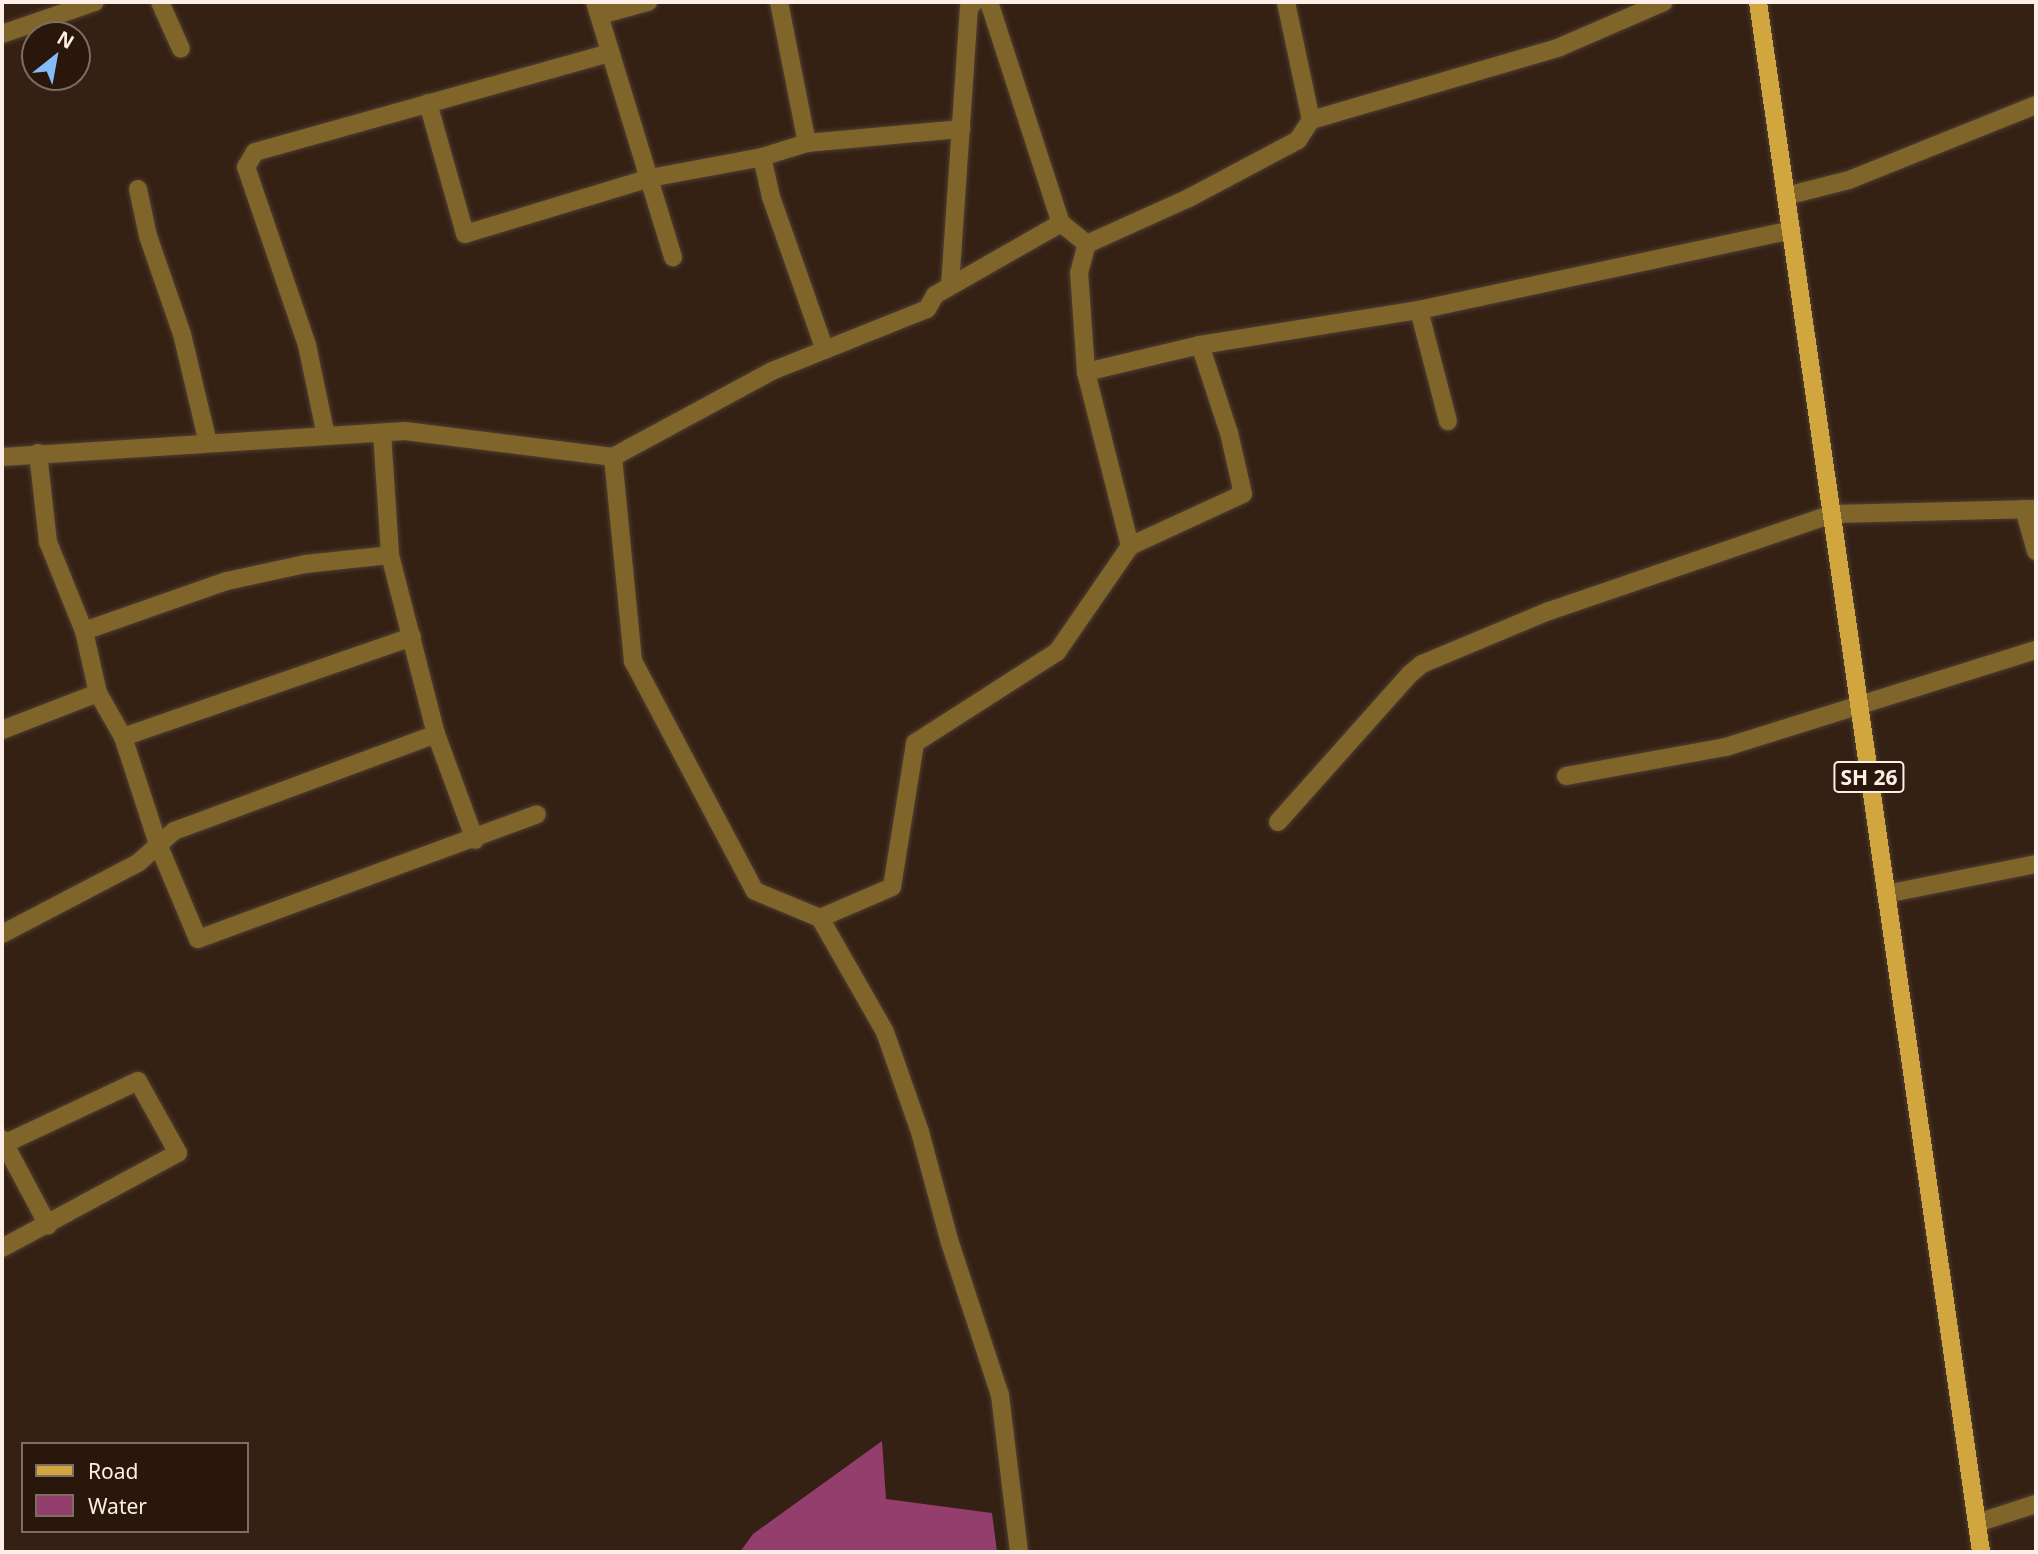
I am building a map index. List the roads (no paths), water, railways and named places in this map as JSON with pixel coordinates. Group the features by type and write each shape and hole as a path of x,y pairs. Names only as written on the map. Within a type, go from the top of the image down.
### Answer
{"main road":[{"name":"SH 26","path":"1758,2 1981,1552"}],"street":[{"path":"2,34 95,2"},
{"path":"160,2 181,49"},
{"path":"648,2 598,9 609,53 673,257"},
{"path":"779,2 807,143"},
{"path":"950,286 969,8 974,2"},
{"path":"989,2 1061,223 1087,244"},
{"path":"1286,2 1311,120"},
{"path":"1087,244 1189,198 1298,140 1311,120 1560,47 1664,2"},
{"path":"326,436 307,345 246,167 255,152 609,53"},
{"path":"428,103 465,234 650,178 762,158 807,143 961,129"},
{"path":"1786,196 1849,180 2036,105"},
{"path":"762,158 771,197 825,350"},
{"path":"138,188 148,236 182,334 208,443"},
{"path":"2,457 405,432 613,457 772,371 927,309 935,295 1061,223"},
{"path":"1086,372 1200,345 1419,310 1791,230"},
{"path":"1087,244 1079,273 1086,372 1130,546"},
{"path":"1419,310 1447,421"},
{"path":"820,918 892,887 915,743 1057,652 1130,546 1243,494 1229,433 1200,345"},
{"path":"382,433 390,555 436,734 475,840"},
{"path":"38,453 48,542 83,631 98,693 123,737 158,844 198,939 475,840 537,814"},
{"path":"613,457 634,661 755,891 820,918 885,1032 920,1132 1000,1395 1019,1552"},
{"path":"1278,821 1422,664 1549,611 1832,514 2030,509 2036,551"},
{"path":"83,631 228,581 305,564 390,555"},
{"path":"123,737 412,637"},
{"path":"1566,776 1701,752 1859,707 2036,650"},
{"path":"2,730 98,693"},
{"path":"2,934 138,863 174,831 436,734"},
{"path":"1886,894 2036,864"},
{"path":"2,1248 48,1225 178,1153 138,1081 3,1141 48,1225"},
{"path":"1977,1523 2036,1504"}],"water":[{"path":"882,1441 886,1499 992,1513 997,1552 740,1552 753,1534"}]}
